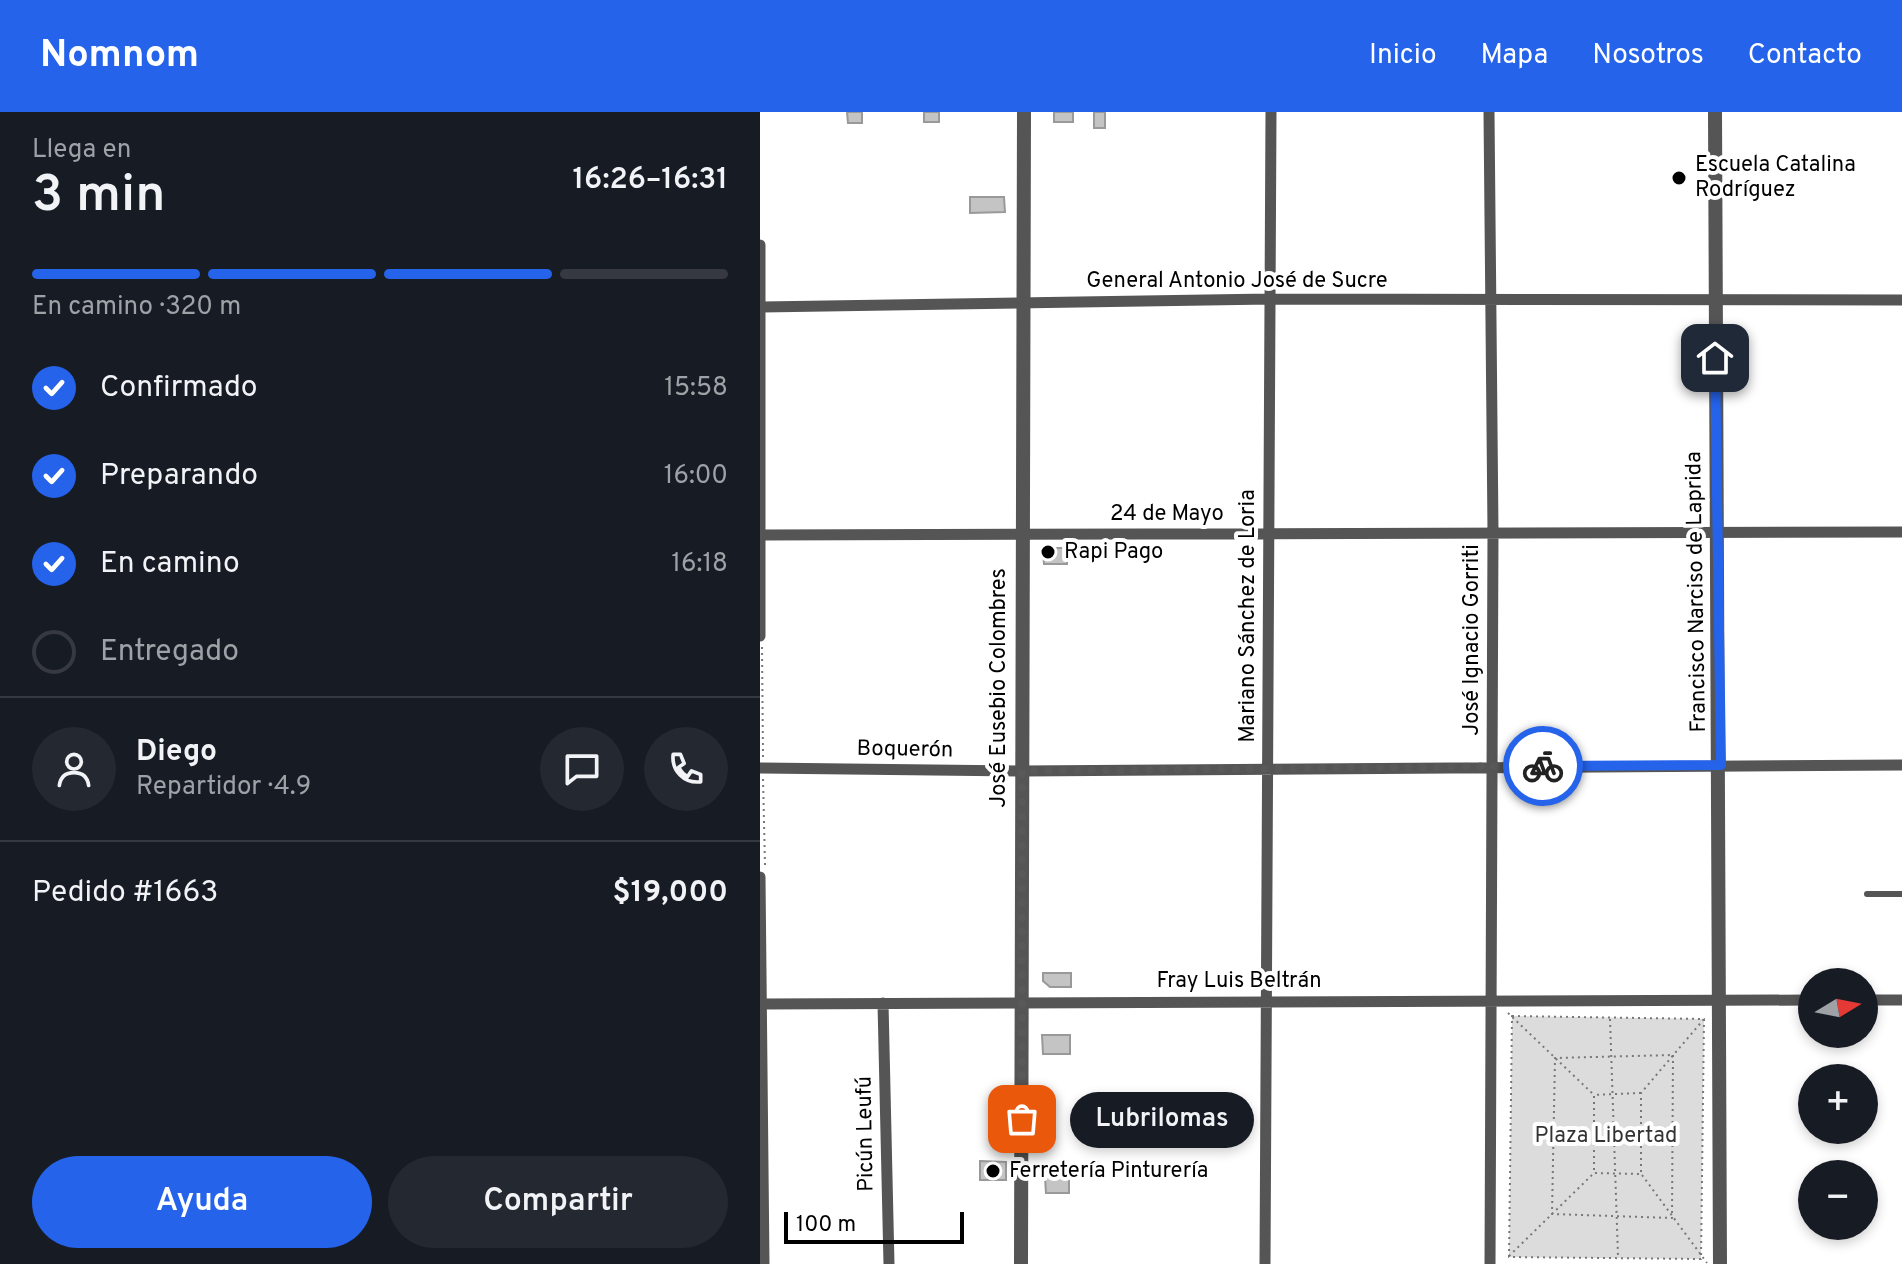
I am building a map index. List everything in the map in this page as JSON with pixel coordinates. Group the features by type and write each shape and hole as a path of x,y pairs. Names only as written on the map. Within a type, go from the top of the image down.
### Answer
{"street":[{"name":"José Eusebio Colombres","path":"1021,1264 1020,535 1024,112"},
{"name":"Mariano Sánchez de Loria","path":"1265,1264 1271,112"},
{"name":"José Ignacio Gorriti","path":"1489,112 1493,532 1490,1264"},
{"name":"Francisco Narciso de Laprida","path":"1715,112 1721,765 1718,999 1720,1264"},
{"path":"760,245 760,636"},
{"name":"General Antonio José de Sucre","path":"760,307 1270,299 1902,300"},
{"name":"24 de Mayo","path":"761,535 1902,532"},
{"name":"Boquerón","path":"760,768 1022,771 1902,765"},
{"path":"760,877 764,1264"},
{"name":"Fray Luis Beltrán","path":"761,1004 1798,1000"},
{"path":"1878,1000 1902,1000"},
{"name":"Picún Leufú","path":"883,1003 889,1264"}],"lane":[{"path":"1867,894 1902,894"}],"path":[{"path":"1512,1016 1704,1019"},
{"path":"1512,1016 1594,1095 1641,1093"},
{"path":"1509,1254 1512,1016"},
{"path":"1610,1018 1619,1258"},
{"path":"1704,1019 1641,1093 1641,1174 1707,1264"},
{"path":"1701,1259 1704,1019"},
{"path":"1555,1058 1673,1055"},
{"path":"1672,1218 1673,1055"},
{"path":"1552,1214 1555,1058"},
{"path":"1498,1264 1594,1173 1594,1095"},
{"path":"1594,1173 1641,1174"},
{"path":"1552,1214 1672,1218"},
{"path":"1509,1254 1701,1259"}],"green space":[{"name":"Plaza Libertad","path":"1512,1016 1704,1019 1701,1259 1509,1257"}],"building":[{"path":"847,112 862,112 862,123 848,123"},
{"path":"924,112 939,112 939,122 924,122"},
{"path":"1054,112 1073,112 1073,122 1054,122"},
{"path":"1094,112 1105,112 1105,128 1094,128"},
{"path":"970,197 1004,197 1005,212 970,213"},
{"path":"1048,548 1067,548 1067,564 1044,564 1043,552"},
{"path":"1043,973 1071,973 1071,987 1050,987 1043,981"},
{"path":"1042,1035 1070,1035 1070,1054 1043,1054"},
{"name":"Ferretería Pinturería","path":"980,1161 1006,1162 1006,1180 980,1180"},
{"path":"1045,1178 1069,1178 1069,1193 1046,1193"}],"way so far":[{"path":"1022,1119 1022,771 1543,766"}],"place":[{"name":"Escuela Catalina Rodríguez","path":"1679,178"},
{"name":"Rapi Pago","path":"1048,552"},
{"name":"Lubrilomas","path":"1022,1119"},
{"name":"Ferretería Pinturería","path":"993,1171"}],"route":[{"path":"1543,766 1721,765 1715,358"}]}
